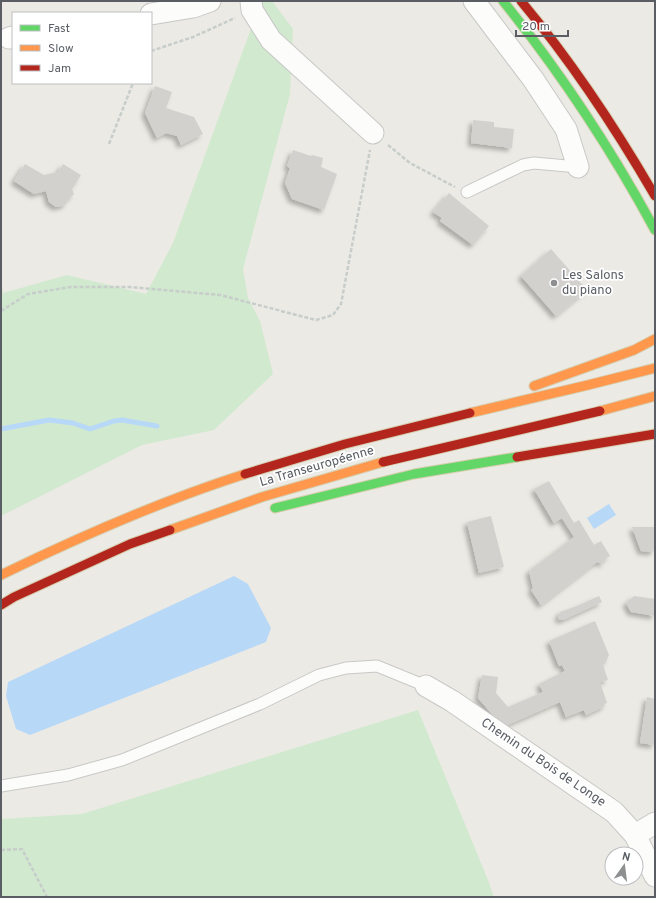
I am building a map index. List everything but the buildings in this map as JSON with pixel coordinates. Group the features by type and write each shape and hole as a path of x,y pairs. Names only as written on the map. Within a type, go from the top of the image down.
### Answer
{"main road":[{"path":"503,1 535,41 578,102 616,161 655,230"},
{"path":"521,1 545,28 585,84 629,150 655,196"},
{"path":"527,388 634,350 655,339"},
{"name":"La Transeuropéenne","path":"1,575 63,544 125,518 189,493 288,460 386,433 608,381 655,368"},
{"path":"386,433 513,393"},
{"name":"La Transeuropéenne","path":"1,605 14,597 130,544 262,497 393,459 624,405 655,396"},
{"path":"268,509 414,474 655,434"},
{"path":"130,544 222,521"}],"street":[{"path":"152,14 193,7 210,1"},
{"path":"474,1 533,79 566,129 578,167"},
{"path":"252,5 271,40 373,133"},
{"name":"Chemin du Bois de Longe","path":"426,686 452,701 614,812 635,835 655,876"},
{"path":"635,835 655,823"}],"lane":[{"path":"467,192 523,165 534,163 578,167"},
{"path":"1,786 68,775 122,760 260,704 319,675 346,668 377,666 426,686"}],"path":[{"path":"152,51 193,37 252,5"},
{"path":"109,144 133,84"},
{"path":"1,311 28,294 70,287 130,287 220,295 316,320 333,315 341,304 373,133 410,163 467,192"},
{"path":"1,850 22,849 47,897"}],"green space":[{"path":"261,1 272,1 293,29 290,94 243,269 248,298 260,321 273,374 214,430 142,445 1,516 1,279 3,293 67,275 146,294 173,243"},
{"path":"418,710 494,897 1,897 1,819 82,814"}],"water":[{"path":"609,504 616,515 594,529 587,518"},
{"path":"234,576 248,584 271,628 266,642 30,735 16,729 6,696 8,682"}],"waterway":[{"path":"1,429 49,420 73,423 90,429 114,421 122,420 157,426"}],"traffic: fast":[{"path":"503,1 545,56 584,112 621,170 655,230"},
{"path":"275,508 414,474 517,457"}],"traffic: slow":[{"path":"534,386 634,350 655,339"},
{"path":"470,413 655,368"},
{"path":"600,411 655,396"},
{"path":"170,530 262,497 383,462"},
{"path":"1,575 122,520 214,484 245,474"}],"traffic: jam":[{"path":"521,1 575,71 624,145 655,196"},
{"path":"383,462 600,411"},
{"path":"245,474 345,444 470,413"},
{"path":"517,457 655,434"},
{"path":"1,605 14,597 130,544 170,530"}],"place":[{"name":"Les Salons du piano","path":"554,283"}]}
